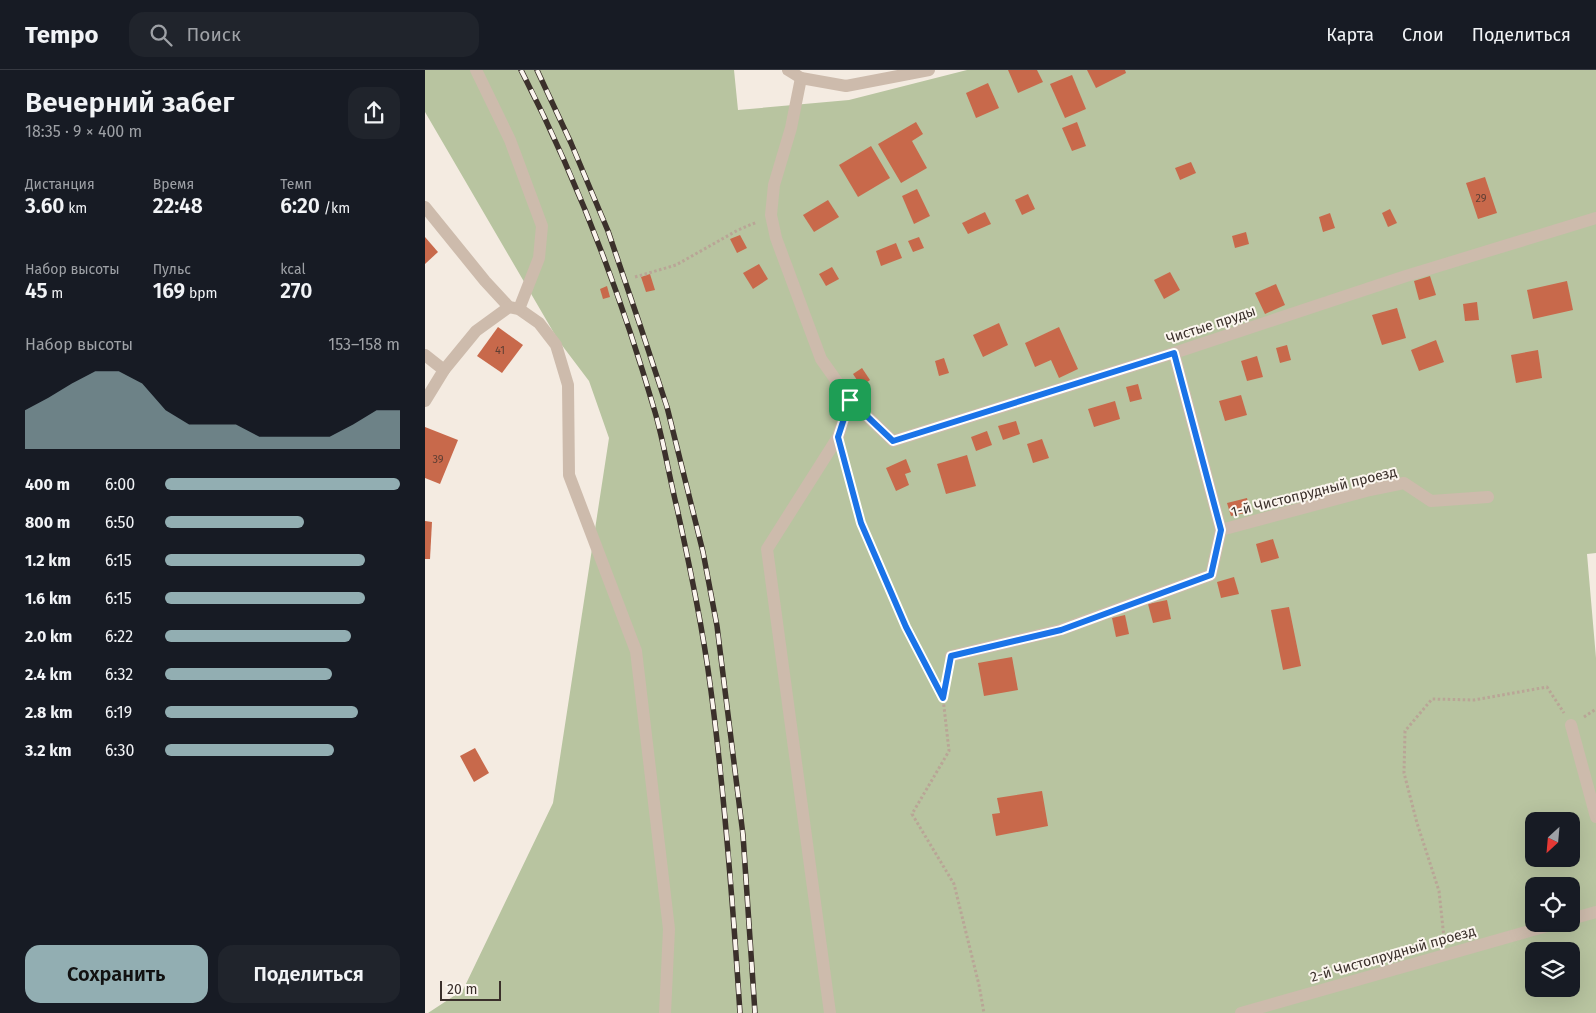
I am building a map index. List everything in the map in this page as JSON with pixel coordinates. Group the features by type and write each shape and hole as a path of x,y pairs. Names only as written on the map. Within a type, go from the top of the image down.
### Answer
{"street":[{"path":"425,401 445,370 476,331 514,308 539,258 541,226 510,140 476,70"},
{"path":"788,70 801,78 846,86 914,71 929,70"},
{"path":"801,78 791,128 773,185 771,215 776,238 821,359 850,400 838,437 767,550 830,1013"},
{"path":"425,207 485,281 514,308 539,323 556,345 567,384 569,475 636,651 669,930 665,1013"},
{"name":"Чистые пруды","path":"850,400 893,441 1174,353 1406,276 1596,218"},
{"path":"1174,353 1221,530"},
{"path":"425,354 445,370"},
{"name":"1-й Чистопрудный проезд","path":"951,656 1061,630 1211,575 1221,530 1370,490 1405,483 1431,501 1488,498"},
{"path":"1571,725 1596,817"},
{"path":"1580,916 1596,912"},
{"name":"2-й Чистопрудный проезд","path":"1241,1013 1525,932"}],"path":[{"path":"635,277 676,265 738,230 771,215"},
{"path":"838,437 861,523 906,627 943,698"},
{"path":"951,656 943,698 949,751 912,814 953,884 979,985 984,1013"},
{"path":"1446,954 1439,891 1417,823 1404,773 1405,731 1433,699 1475,700 1547,687 1571,725"}],"green space":[{"path":"425,70 734,70 738,110 849,100 967,70 1596,70 1596,553 1587,554 1596,658 1596,1013 428,1013 463,990 553,803 609,438 589,381 558,340 425,112"}],"building":[{"path":"1008,70 1037,70 1043,82 1018,93"},
{"path":"1087,70 1125,70 1126,73 1096,88"},
{"path":"1072,75 1086,109 1065,118 1050,84"},
{"path":"988,83 999,108 976,118 966,93"},
{"path":"916,122 923,134 912,141 927,168 901,183 878,144"},
{"path":"1077,122 1086,146 1072,151 1062,128"},
{"path":"871,146 890,178 858,197 839,165"},
{"path":"1191,162 1196,173 1180,180 1175,168"},
{"path":"1485,177 1497,213 1478,219 1466,183"},
{"path":"917,189 930,216 914,224 902,196"},
{"path":"1028,194 1035,209 1022,215 1015,200"},
{"path":"828,200 839,217 814,232 803,215"},
{"path":"1390,209 1397,223 1388,227 1382,213"},
{"path":"985,212 991,224 968,234 962,223"},
{"path":"1330,213 1335,228 1323,232 1319,217"},
{"path":"1246,232 1249,244 1235,248 1232,236"},
{"path":"740,235 747,248 737,253 730,239"},
{"path":"425,237 438,252 425,264"},
{"path":"919,237 924,248 913,252 908,241"},
{"path":"896,243 902,258 881,266 876,251"},
{"path":"759,264 768,279 753,289 743,273"},
{"path":"832,267 839,279 826,286 819,274"},
{"path":"1170,272 1180,290 1164,299 1154,280"},
{"path":"650,274 655,290 646,292 641,277"},
{"path":"1430,276 1436,295 1419,300 1414,281"},
{"path":"1567,281 1573,310 1533,319 1527,290"},
{"path":"1276,284 1285,305 1265,314 1255,293"},
{"path":"607,286 610,297 603,299 600,289"},
{"path":"1477,302 1479,320 1465,321 1463,304"},
{"path":"1397,308 1406,338 1382,345 1372,315"},
{"path":"999,323 1008,345 983,357 973,335"},
{"path":"498,327 523,345 502,373 477,356"},
{"path":"1059,327 1078,369 1059,378 1051,360 1035,367 1025,343"},
{"path":"1436,340 1444,362 1419,371 1411,350"},
{"path":"1287,345 1291,360 1280,363 1276,348"},
{"path":"1538,350 1542,378 1516,383 1511,355"},
{"path":"1257,356 1263,377 1247,381 1241,361"},
{"path":"944,358 949,373 939,376 935,361"},
{"path":"862,368 870,380 861,386 853,374"},
{"path":"1138,384 1142,399 1130,402 1126,387"},
{"path":"1241,395 1247,415 1225,421 1219,401"},
{"path":"1115,401 1120,419 1094,427 1088,409"},
{"path":"1016,421 1020,434 1003,440 998,426"},
{"path":"425,427 458,440 440,484 425,478"},
{"path":"987,431 992,445 976,451 971,437"},
{"path":"1042,439 1049,458 1033,463 1027,444"},
{"path":"967,455 976,486 946,494 937,464"},
{"path":"906,459 911,472 905,474 909,485 896,491 886,468"},
{"path":"1247,498 1250,512 1231,516 1227,503"},
{"path":"425,521 432,522 430,559 425,559"},
{"path":"1273,539 1279,558 1261,563 1256,544"},
{"path":"1234,577 1239,594 1221,598 1217,582"},
{"path":"1167,600 1171,619 1153,623 1148,604"},
{"path":"1289,607 1301,666 1283,670 1271,610"},
{"path":"1125,615 1129,634 1116,637 1112,618"},
{"path":"1012,657 1018,690 984,696 978,663"},
{"path":"475,748 489,773 474,782 460,756"},
{"path":"1042,791 1048,826 996,836 992,814 1000,813 997,798"}],"railway":[{"path":"521,70 561,153 596,238 628,325 661,436 696,599 711,691 728,852 740,1013"},
{"path":"537,70 571,143 608,231 667,407 703,552 717,626 743,835 755,1013"}],"route":[{"path":"1174,353 1221,530 1211,575 1061,630 951,656 943,698 906,627 861,523 838,437 850,400 893,441 1174,353"}]}
